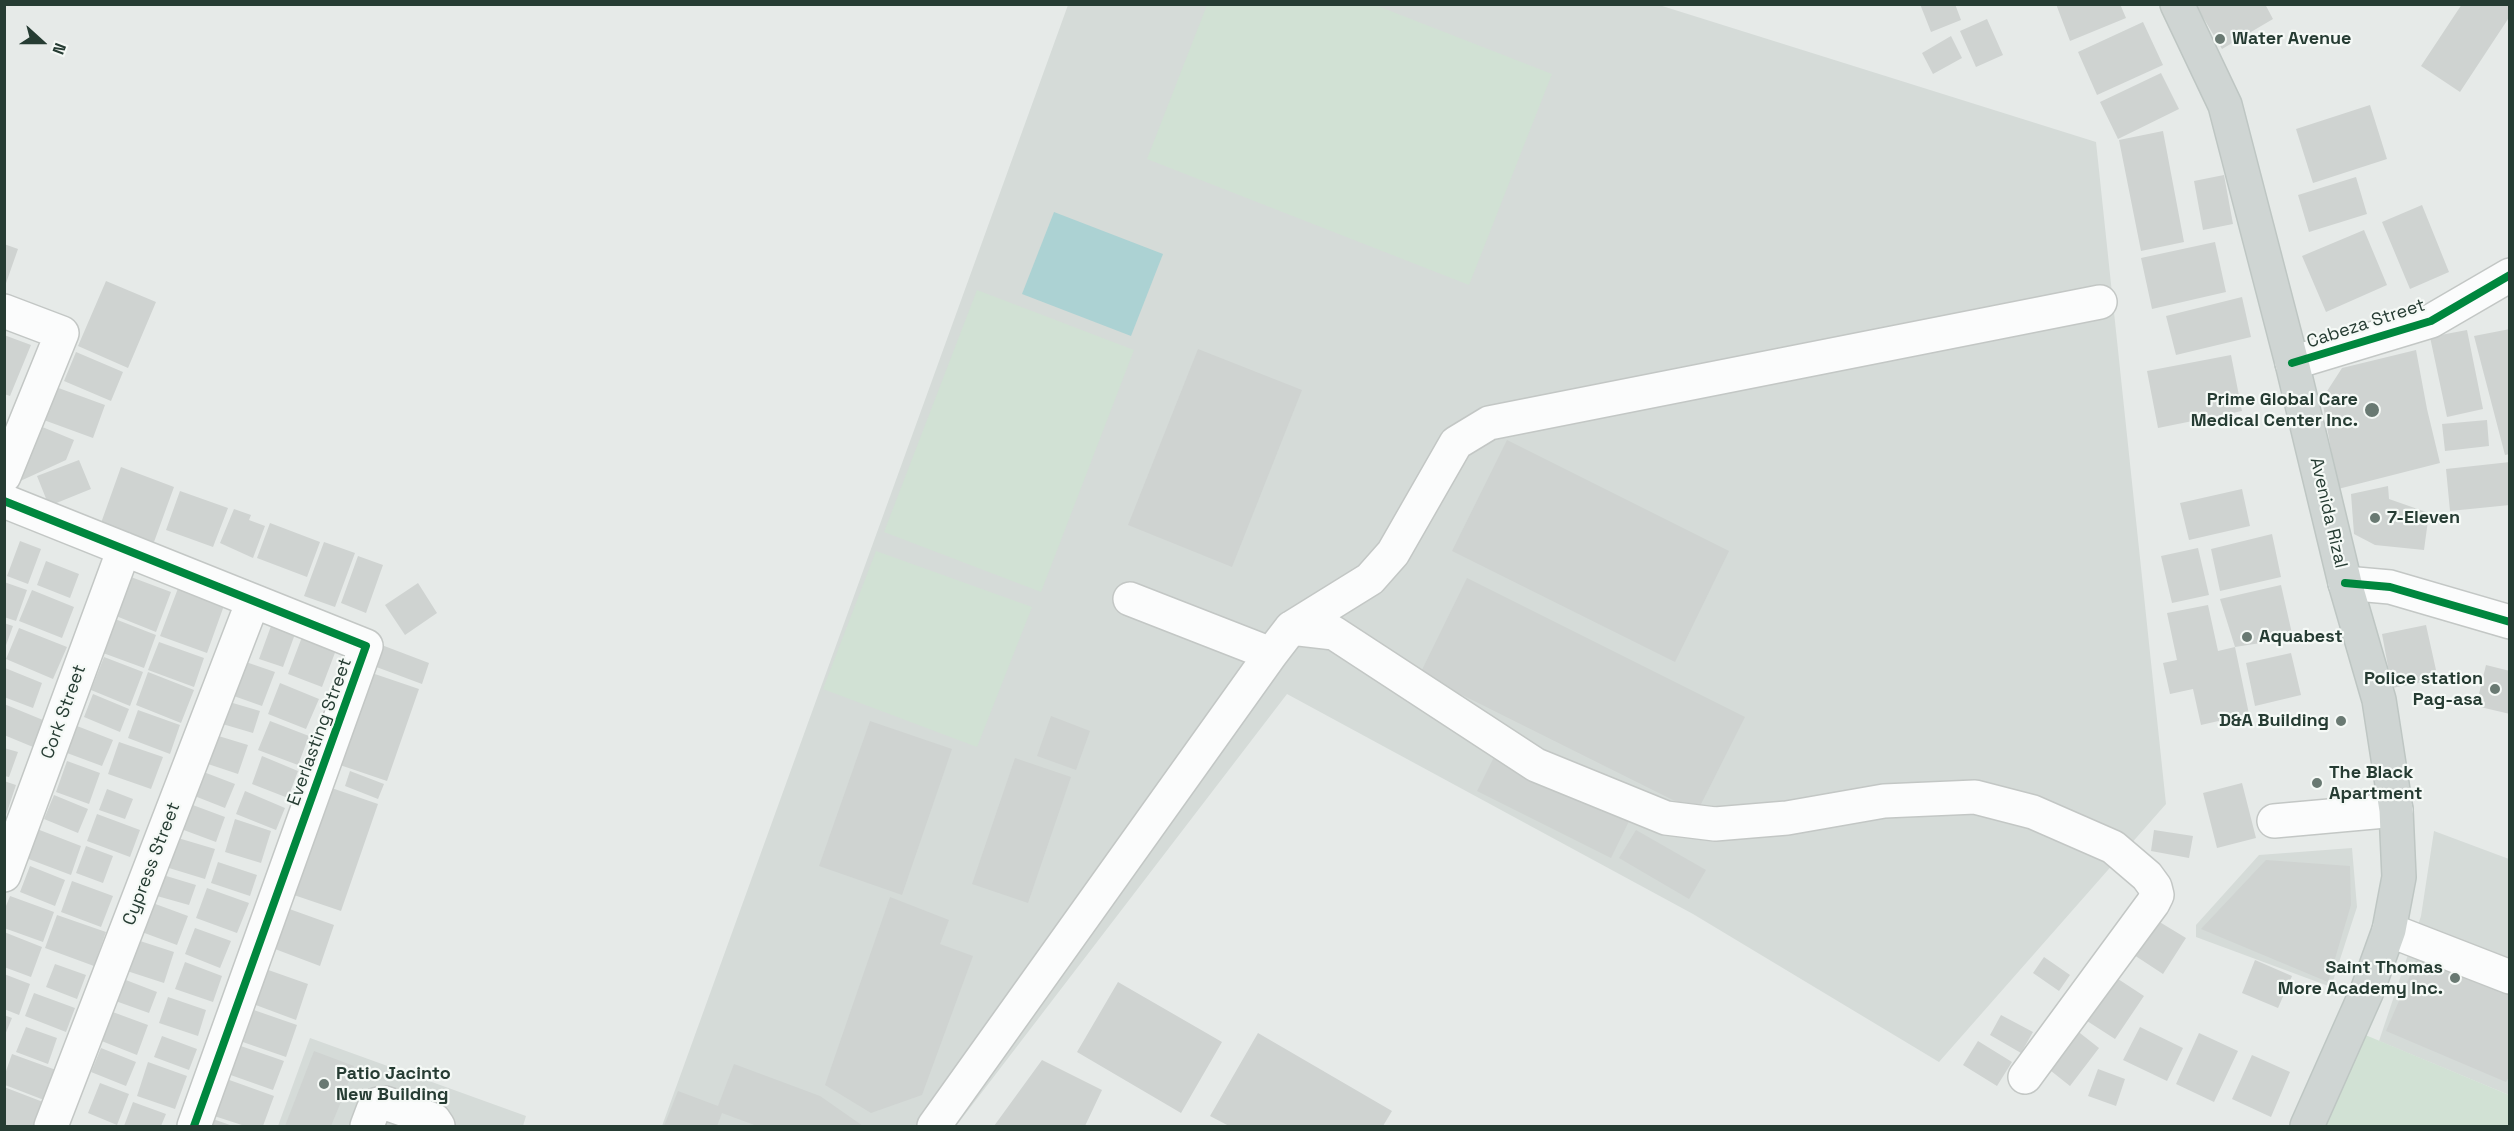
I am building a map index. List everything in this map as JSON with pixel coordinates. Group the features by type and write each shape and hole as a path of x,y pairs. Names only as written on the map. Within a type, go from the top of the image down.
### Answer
{"main road":[{"name":"Avenida Rizal","path":"2177,4 2226,105 2345,583 2379,700 2396,810 2399,877 2389,930 2367,991 2307,1126"}],"street":[{"name":"Cabeza Street","path":"2292,363 2431,321 2510,275"},
{"path":"934,1126 1271,654 1291,628 1371,579 1393,553 1456,443 1489,423 2100,302"},
{"path":"4,311 62,333 4,476"},
{"name":"Everlasting Street","path":"4,501 366,646 194,1126"},
{"name":"Cork Street","path":"4,874 124,549"},
{"path":"2345,583 2390,587 2510,622"},
{"path":"1130,599 1271,654"},
{"name":"Cypress Street","path":"51,1126 253,601"},
{"path":"1291,628 1334,633 1536,765 1666,818 1715,824 1787,818 1884,801 1975,797 2033,812 2113,847 2147,876 2155,887 2157,895 2025,1077"},
{"path":"2274,821 2396,810"},
{"path":"2389,930 2510,977"},
{"path":"367,1126 373,1110 378,1104 385,1103 434,1120 438,1126"}],"shaded area":[{"path":"1068,5 1659,5 2096,142 2166,804 1939,1062 1693,914 1287,694 956,1126 662,1126"},
{"name":"Saint Thomas More Academy Inc.","path":"2434,831 2509,859 2509,1095 2379,1041 2421,916"},
{"name":"Saint Thomas More Academy Inc.","path":"2352,848 2357,907 2331,987 2196,937 2196,925 2259,855"},
{"path":"310,1038 526,1116 523,1126 278,1126"}],"green space":[{"path":"1207,5 1375,5 1552,74 1469,285 1147,159"},
{"path":"977,290 1134,350 1041,592 884,532"},
{"path":"876,551 1032,607 977,747 823,689"},
{"path":"2363,1034 2509,1095 2509,1126 2322,1126"}],"water":[{"path":"1054,212 1163,254 1131,336 1022,294"}],"building":[{"path":"1920,4 1955,4 1961,20 1931,32"},
{"path":"2056,4 2120,4 2126,18 2070,41"},
{"path":"2195,4 2265,4 2273,19 2222,49"},
{"path":"2462,4 2510,4 2510,16 2460,92 2421,66"},
{"path":"1987,19 2003,55 1976,67 1960,31"},
{"path":"2143,22 2163,65 2097,95 2078,52"},
{"path":"1951,36 1962,58 1933,74 1922,53"},
{"path":"2161,73 2179,109 2118,139 2100,102"},
{"path":"2370,105 2387,159 2313,183 2296,129"},
{"path":"2163,131 2184,242 2141,251 2119,140"},
{"path":"2224,175 2233,224 2203,230 2194,181"},
{"path":"2356,177 2367,214 2309,232 2298,195"},
{"path":"2422,205 2449,272 2410,289 2382,222"},
{"path":"2364,230 2387,285 2326,312 2302,256"},
{"path":"2215,242 2226,292 2152,309 2141,258"},
{"path":"4,244 18,249 5,286 4,286"},
{"path":"106,281 156,302 128,368 78,346"},
{"path":"2242,297 2251,337 2176,355 2166,316"},
{"path":"2510,329 2510,454 2505,455 2474,336"},
{"path":"2467,330 2483,409 2447,417 2430,337"},
{"path":"4,335 31,345 10,396 4,394"},
{"path":"1198,349 1302,390 1232,567 1128,525"},
{"path":"2416,350 2440,463 2338,489 2322,399 2342,368"},
{"path":"76,352 123,372 111,401 64,381"},
{"path":"2231,355 2242,411 2158,428 2147,371"},
{"path":"53,386 105,405 93,438 41,419"},
{"path":"2487,420 2489,446 2445,451 2442,424"},
{"path":"35,424 74,440 66,460 16,483"},
{"path":"1507,440 1729,551 1675,662 1452,551"},
{"path":"79,460 91,489 49,506 37,476"},
{"path":"2510,462 2510,505 2450,511 2446,469"},
{"path":"121,467 174,487 154,542 101,523"},
{"path":"2388,486 2389,499 2429,513 2424,550 2375,545 2354,534 2351,494"},
{"path":"2242,489 2250,526 2189,540 2180,503"},
{"path":"180,491 228,508 213,547 166,530"},
{"path":"234,509 251,515 249,520 265,526 253,558 220,543"},
{"path":"270,523 320,542 307,577 257,558"},
{"path":"2272,534 2281,577 2220,591 2211,549"},
{"path":"20,541 41,549 28,584 7,576"},
{"path":"324,542 355,553 335,607 304,596"},
{"path":"2198,548 2209,595 2172,603 2161,556"},
{"path":"358,556 383,565 366,613 341,603"},
{"path":"46,561 79,574 70,598 37,585"},
{"path":"131,577 171,592 156,632 116,616"},
{"path":"1467,578 1745,717 1697,812 1420,674"},
{"path":"4,582 27,590 16,621 4,617"},
{"path":"180,583 226,600 207,653 160,636"},
{"path":"418,583 437,613 405,635 385,605"},
{"path":"2281,585 2293,638 2235,647 2220,599"},
{"path":"32,590 74,607 62,638 19,621"},
{"path":"2208,605 2218,651 2235,647 2249,714 2201,725 2193,689 2170,694 2163,663 2177,660 2167,613"},
{"path":"115,619 156,635 144,668 103,653"},
{"path":"4,623 13,626 5,648 4,648"},
{"path":"2426,625 2438,679 2392,688 2382,634"},
{"path":"271,626 295,634 283,667 259,659"},
{"path":"19,628 67,647 53,679 6,659"},
{"path":"302,637 336,650 322,687 288,674"},
{"path":"159,642 204,658 194,687 148,670"},
{"path":"379,644 429,663 422,684 371,665"},
{"path":"2291,653 2301,695 2255,706 2246,663"},
{"path":"104,657 143,672 130,706 91,690"},
{"path":"243,661 275,672 262,706 231,695"},
{"name":"Police station Pag-asa","path":"2486,665 2510,671 2510,714 2476,706"},
{"path":"5,668 42,683 33,708 4,697"},
{"path":"366,671 419,689 387,781 334,763"},
{"path":"148,672 194,690 181,723 136,705"},
{"path":"280,683 319,699 306,729 268,714"},
{"path":"93,694 129,709 120,732 84,717"},
{"path":"226,701 260,711 253,733 219,723"},
{"path":"4,704 43,720 33,747 4,735"},
{"path":"138,710 180,725 170,754 128,738"},
{"path":"1051,716 1090,731 1076,770 1037,756"},
{"path":"270,721 309,736 298,765 258,750"},
{"path":"870,721 952,749 902,895 819,866"},
{"path":"77,726 113,740 102,766 67,753"},
{"path":"212,734 248,745 238,774 202,762"},
{"path":"119,742 163,757 151,789 108,774"},
{"path":"4,748 18,752 9,777 4,776"},
{"path":"1495,755 1629,821 1611,858 1477,791"},
{"path":"262,756 298,771 288,798 252,784"},
{"path":"1015,758 1071,777 1028,903 972,884"},
{"path":"67,761 100,773 89,804 56,792"},
{"path":"201,771 235,784 225,808 192,795"},
{"path":"350,771 384,784 378,799 345,786"},
{"path":"4,781 16,785 5,818 4,818"},
{"path":"2242,783 2256,838 2217,848 2203,793"},
{"path":"323,785 378,804 341,911 285,892"},
{"path":"107,789 133,799 125,819 99,810"},
{"path":"245,791 285,808 276,830 236,814"},
{"path":"54,795 88,809 78,833 44,819"},
{"path":"190,804 225,817 216,842 181,829"},
{"path":"97,814 140,830 130,857 87,841"},
{"path":"235,819 271,831 261,863 225,852"},
{"path":"37,829 81,846 71,875 26,858"},
{"path":"1636,830 1706,870 1689,899 1619,858"},
{"path":"2154,830 2193,836 2189,858 2151,851"},
{"path":"178,838 215,849 205,879 169,868"},
{"path":"86,846 113,856 103,883 76,873"},
{"name":"Saint Thomas More Academy Inc.","path":"2266,860 2350,866 2351,905 2328,982 2201,929"},
{"path":"218,862 257,875 250,896 211,883"},
{"path":"30,866 65,880 55,906 20,892"},
{"path":"163,875 196,885 189,905 157,896"},
{"path":"72,881 113,896 101,927 61,912"},
{"path":"207,888 249,903 237,933 196,918"},
{"path":"10,896 54,912 43,942 4,928 4,911"},
{"path":"890,897 949,920 940,944 973,956 922,1095 871,1113 825,1085"},
{"path":"150,902 188,916 177,945 139,931"},
{"path":"281,906 334,925 320,966 267,946"},
{"path":"57,915 106,932 94,966 45,948"},
{"path":"2153,918 2186,938 2163,974 2131,953"},
{"path":"195,928 231,941 220,968 185,954"},
{"path":"4,932 42,947 31,977 4,967"},
{"path":"137,940 174,952 164,983 127,971"},
{"path":"2044,957 2070,975 2059,991 2033,973"},
{"path":"2418,957 2510,995 2510,1075 2506,1082 2386,1031"},
{"path":"2255,960 2292,976 2278,1008 2242,993"},
{"path":"185,962 222,976 213,1002 175,989"},
{"path":"55,964 86,975 77,999 46,987"},
{"path":"257,966 308,984 296,1020 245,1001"},
{"path":"4,974 30,984 19,1015 4,1009"},
{"path":"2112,975 2144,996 2115,1039 2084,1019"},
{"path":"118,977 157,992 149,1013 110,999"},
{"path":"1118,982 1222,1042 1181,1113 1077,1052"},
{"path":"34,993 75,1008 66,1032 25,1016"},
{"path":"168,997 206,1010 198,1036 159,1023"},
{"path":"248,1008 297,1025 286,1057 237,1040"},
{"path":"110,1011 148,1025 137,1055 99,1040"},
{"path":"4,1015 12,1018 5,1035 4,1035"},
{"path":"2001,1015 2033,1032 2021,1053 1990,1035"},
{"path":"2071,1026 2099,1048 2070,1086 2041,1063"},
{"path":"26,1027 57,1038 48,1064 16,1052"},
{"path":"2140,1027 2183,1048 2167,1081 2123,1060"},
{"path":"1258,1033 1392,1111 1383,1126 1229,1126 1210,1116"},
{"path":"2199,1033 2238,1051 2214,1102 2176,1084"},
{"path":"162,1036 197,1049 189,1070 154,1057"},
{"path":"1978,1041 2012,1062 1997,1086 1963,1065"},
{"path":"235,1044 284,1061 273,1090 225,1073"},
{"path":"101,1048 136,1062 126,1086 91,1072"},
{"name":"Patio Jacinto New Building","path":"314,1051 354,1066 345,1092 331,1126 285,1126"},
{"path":"12,1054 56,1070 44,1100 5,1085 5,1074"},
{"path":"2252,1055 2290,1072 2271,1117 2232,1099"},
{"path":"1042,1060 1102,1090 1085,1126 994,1126"},
{"path":"148,1062 187,1076 175,1109 137,1096"},
{"path":"734,1064 820,1096 863,1126 757,1126 722,1113 717,1126 664,1126 678,1091 718,1106"},
{"path":"2098,1069 2125,1079 2116,1106 2088,1096"},
{"path":"221,1077 274,1096 263,1126 245,1126 208,1114"},
{"path":"100,1083 129,1094 117,1125 88,1113"},
{"path":"4,1087 43,1102 34,1126 4,1126"},
{"path":"133,1102 166,1114 161,1126 124,1126"},
{"path":"204,1116 233,1126 200,1126"}],"cycle path":[{"path":"2292,363 2431,321 2510,275"},
{"path":"4,501 366,646 194,1126"},
{"path":"2345,583 2390,587 2510,622"}],"place":[{"name":"Water Avenue","path":"2220,39"},
{"name":"Prime Global Care Medical Center Inc.","path":"2372,410"},
{"name":"7-Eleven","path":"2375,518"},
{"name":"Aquabest","path":"2247,637"},
{"name":"Police station Pag-asa","path":"2495,689"},
{"name":"D&A Building","path":"2341,721"},
{"name":"The Black Apartment","path":"2317,783"},
{"name":"Saint Thomas More Academy Inc.","path":"2455,978"},
{"name":"Patio Jacinto New Building","path":"324,1084"}]}
